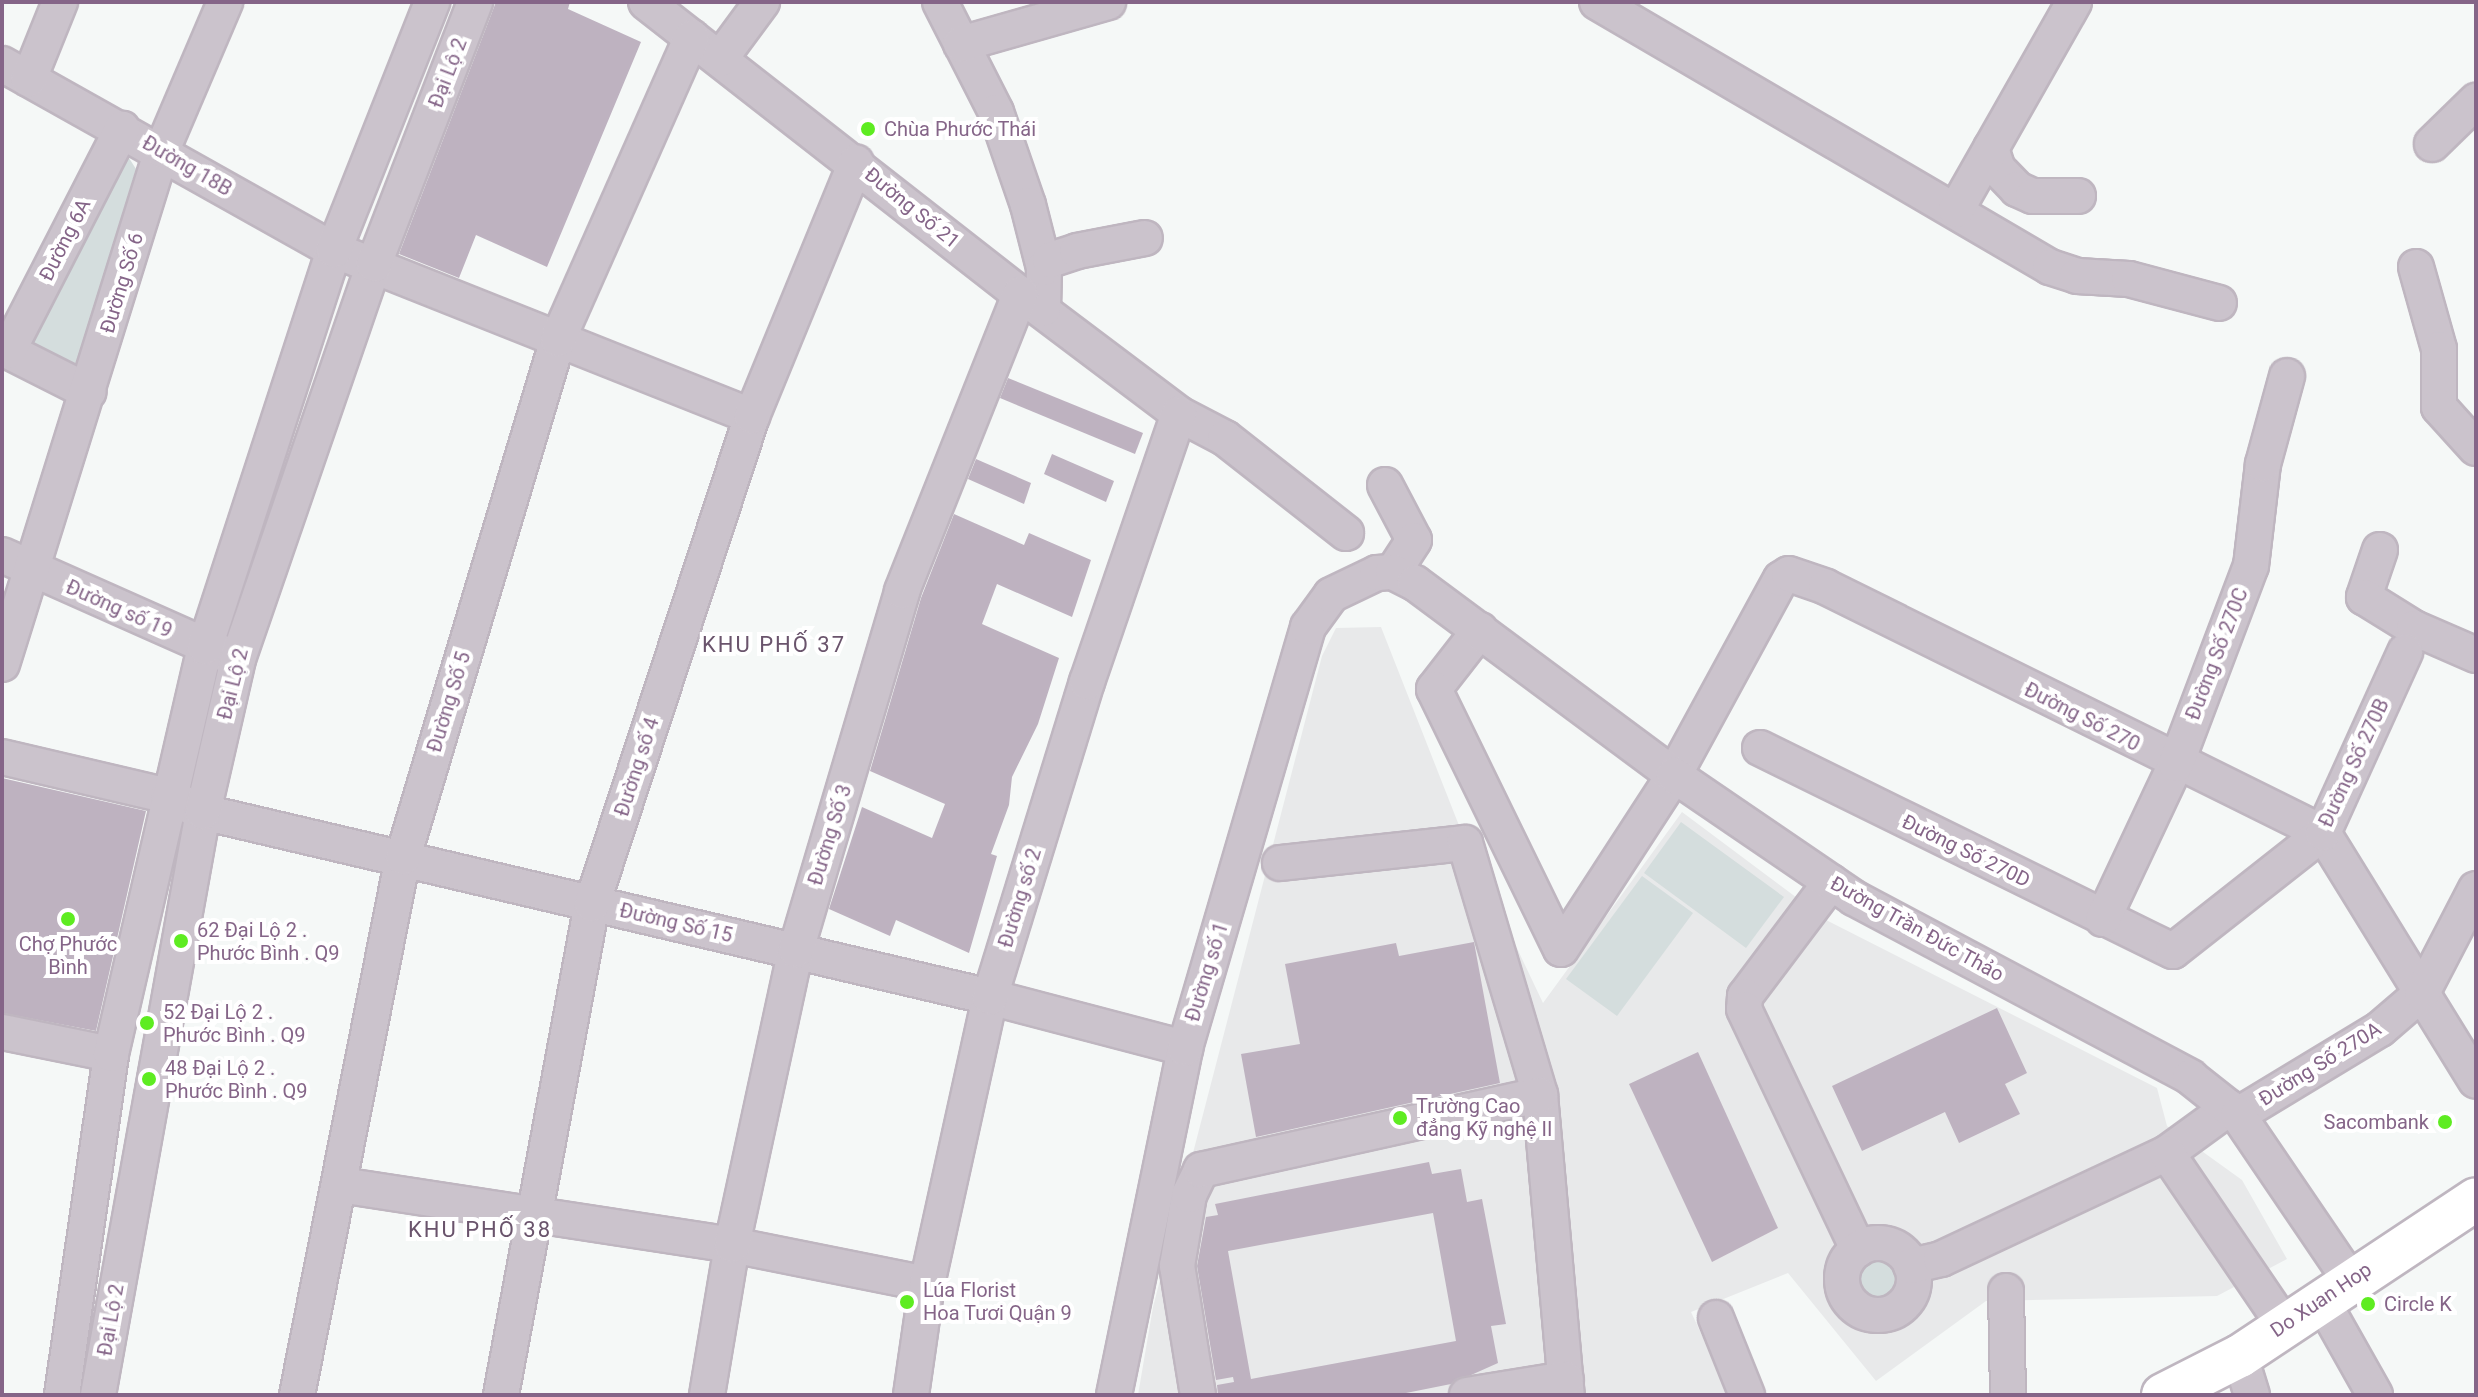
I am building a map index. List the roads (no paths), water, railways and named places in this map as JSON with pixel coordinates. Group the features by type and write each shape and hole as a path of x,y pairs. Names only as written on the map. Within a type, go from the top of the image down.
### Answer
{"main road":[{"name":"Do Xuan Hop","path":"2163,1395 2246,1376 2284,1325 2476,1199"}],"street":[{"path":"15,72 60,2"},
{"name":"Đường Số 6","path":"35,571 162,150 225,2"},
{"name":"Đại Lộ 2","path":"62,1395 111,1054 168,796 205,647 334,250 432,2"},
{"name":"Đại Lộ 2","path":"98,1395 203,812 238,659 374,264 475,2"},
{"name":"Đường Số 21","path":"646,2 1031,302 1179,414 1225,438 1346,533"},
{"path":"720,59 762,2"},
{"path":"940,2 996,112 1044,268"},
{"path":"961,44 1108,2"},
{"path":"1597,2 2050,267 2077,276 2129,279 2219,303"},
{"path":"1956,210 2074,2"},
{"name":"Đường Số 5","path":"297,1395 403,857 558,339 692,37"},
{"name":"Đường 18B","path":"15,72 162,150 334,250 752,416"},
{"path":"2432,144 2476,101"},
{"name":"Đường 6A","path":"5,349 122,129"},
{"path":"1991,148 1998,169 2017,189 2033,196 2078,196"},
{"name":"Đường số 4","path":"501,1395 592,904 752,416 856,163"},
{"path":"1031,302 1050,260 1077,251 1145,238"},
{"path":"2416,267 2439,349 2439,407 2476,448"},
{"name":"Đường Số 3","path":"707,1395 732,1245 796,950 902,591 1031,302"},
{"path":"5,349 89,392"},
{"name":"Đường Số 270C","path":"2103,919 2176,764 2251,566 2263,464 2287,376"},
{"name":"Đường số 2","path":"911,1395 927,1284 990,997 1087,682 1179,414"},
{"path":"1377,575 1414,540 1385,485"},
{"path":"2380,550 2364,597 2414,628 2476,655"},
{"name":"Đường số 19","path":"2,555 238,659"},
{"path":"2,664 35,571"},
{"name":"Đường Số 270","path":"1674,775 1781,579 1789,574 1826,587 2176,764 2323,833"},
{"name":"Đường Trần Đức Thảo","path":"1377,575 1480,630 1674,775 1831,882 2190,1077 2233,1112 2335,1289 2375,1395"},
{"name":"Đường số 1","path":"1114,1395 1185,1048 1308,627 1331,595 1377,575"},
{"path":"1480,630 1434,689 1561,949 1674,775"},
{"name":"Đường Số 270B","path":"2173,951 2323,833 2405,652"},
{"name":"Đường Số 270D","path":"1760,748 2173,951"},
{"name":"Đường Số 15","path":"2,757 168,796 203,812 796,950 1185,1048"},
{"path":"2323,833 2476,1081"},
{"path":"1280,863 1465,843 1540,1095 1566,1387 1467,1395"},
{"path":"1831,882 1745,996 1744,1009 1858,1249"},
{"name":"Đường Số 270A","path":"1911,1266 1941,1259 2167,1153 2380,1029 2422,993 2476,889"},
{"path":"2,1032 111,1054"},
{"path":"1198,1395 1177,1266 1186,1205 1201,1170 1540,1095"},
{"path":"2167,1153 2284,1325"},
{"path":"340,1185 535,1212 732,1245 927,1284"},
{"path":"1889,1245 1911,1266 1914,1278 1906,1302 1885,1315 1873,1315 1851,1304 1845,1294 1843,1269 1858,1249 1889,1245"},
{"path":"2006,1291 2008,1395"},
{"path":"1716,1318 1747,1395"}],"place":[{"name":"Chùa Phước Thái","path":"868,129"},
{"name":"Chợ Phước Bình","path":"68,919"},
{"name":"62 Đại Lộ 2 . Phước Bình . Q9","path":"181,941"},
{"name":"52 Đại Lộ 2 . Phước Bình . Q9","path":"147,1023"},
{"name":"48 Đại Lộ 2 . Phước Bình . Q9","path":"149,1079"},
{"name":"Trường Cao đẳng Kỹ nghệ II","path":"1400,1118"},
{"name":"Sacombank","path":"2445,1122"},
{"name":"Lúa Florist Hoa Tươi Quận 9","path":"907,1302"},
{"name":"Circle K","path":"2368,1304"}],"district":[{"name":"KHU PHỐ 37","path":"774,645"},
{"name":"KHU PHỐ 38","path":"480,1230"}]}
